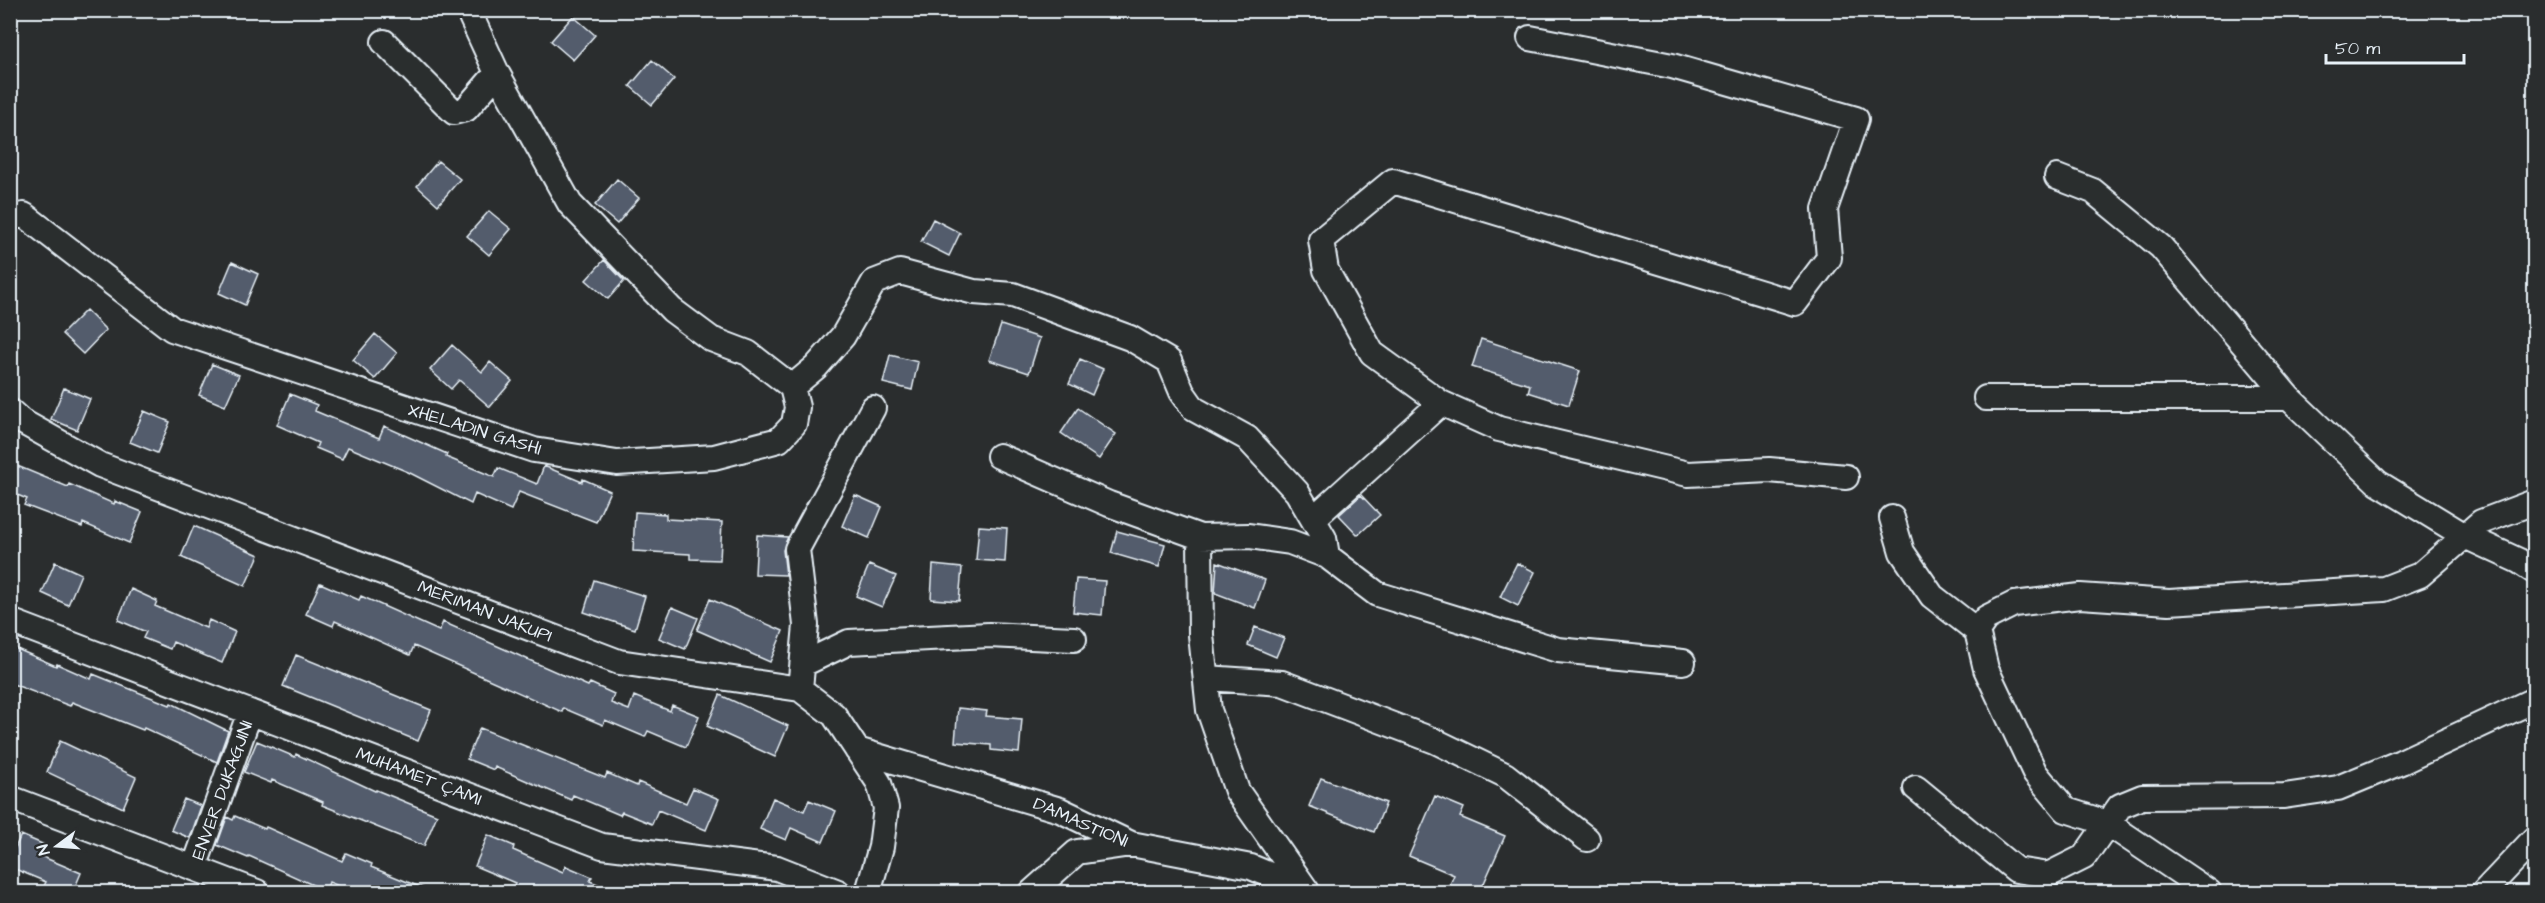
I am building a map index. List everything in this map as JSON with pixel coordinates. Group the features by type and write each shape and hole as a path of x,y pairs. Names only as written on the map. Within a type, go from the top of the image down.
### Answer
{"street":[{"path":"468,10 498,73 570,204 672,310 711,339 748,353 792,387 816,368 843,336 874,282 900,272 974,292 1013,295 1130,338 1169,361 1182,392 1194,409 1247,438 1297,492 1324,538 1326,556"},
{"path":"1530,38 1672,66 1856,119 1825,209 1829,258 1795,303 1393,182 1321,240 1326,270 1372,352 1441,403 1499,429 1688,474 1769,470 1846,477"},
{"path":"384,42 454,112 466,109 498,73"},
{"path":"2057,177 2093,190 2161,247 2289,398 2378,483 2465,536 2535,571"},
{"name":"XHELADIN GASHI","path":"10,217 24,215 172,329 534,450 617,463 714,456 779,440 794,424 797,406 792,387"},
{"path":"1986,399 2289,398"},
{"path":"1313,519 1441,403"},
{"path":"800,689 806,625 797,549 873,408"},
{"name":"MERIMAN JAKUPI","path":"10,411 21,421 100,465 619,662 800,689 834,715 879,783 886,808 881,847 868,892"},
{"path":"999,456 1109,504 1200,537 1250,536 1290,542 1326,556 1377,594 1558,650 1683,662"},
{"path":"1977,631 1986,618 2014,604 2080,596 2169,602 2384,589 2420,575 2481,522 2535,502"},
{"path":"1892,518 1902,552 1932,596 1977,631 1986,669 2035,773 2066,810 2108,823 2209,892"},
{"path":"1200,537 1202,635 1209,710 1237,791 1307,892"},
{"name":"MUHAMET ÇAMI","path":"10,621 602,846 777,868 838,892"},
{"path":"803,664 849,642 989,635 1074,639"},
{"path":"1206,678 1282,683 1435,741 1505,775 1587,839"},
{"path":"1916,788 2016,870 2049,875 2084,857 2120,806 2142,797 2284,796 2338,788 2401,762 2535,700"},
{"name":"ENVER DUKAGJINI","path":"194,868 250,712"},
{"name":"DAMASTIONI","path":"857,750 1060,810 1131,844 1251,867 1307,892"},
{"name":"ENVER DUKAGJINI","path":"10,798 257,892"},
{"path":"2484,892 2535,839"},
{"path":"1032,892 1077,852 1131,844"}],"building":[{"path":"573,16 595,35 573,60 551,41"},
{"path":"652,60 674,79 652,105 630,86"},
{"path":"438,161 460,179 438,205 417,186"},
{"path":"617,179 639,198 617,224 595,205"},
{"path":"489,211 511,229 489,255 467,236"},
{"path":"933,219 960,233 949,256 921,242"},
{"path":"604,260 624,281 608,299 586,280"},
{"path":"232,262 258,274 245,305 219,293"},
{"path":"86,310 106,330 83,354 62,334"},
{"path":"1001,325 1040,338 1029,373 989,360"},
{"path":"375,334 397,353 375,379 353,360"},
{"path":"1481,339 1580,371 1569,405 1528,392 1530,385 1472,367"},
{"path":"452,345 482,372 490,362 512,381 490,407 459,380 451,389 430,370"},
{"path":"890,355 918,362 912,390 883,383"},
{"path":"1080,359 1103,369 1092,395 1069,384"},
{"path":"212,364 239,375 225,406 199,395"},
{"path":"64,388 90,399 77,430 51,419"},
{"path":"290,394 317,405 315,411 379,438 384,426 447,454 446,457 494,477 498,468 537,484 544,466 610,491 596,522 519,492 511,510 475,494 471,504 408,472 348,447 342,459 316,448 318,443 277,425"},
{"path":"1078,408 1116,434 1099,459 1061,433"},
{"path":"144,411 170,422 157,453 130,442"},
{"path":"10,463 68,487 69,484 114,504 115,501 142,512 129,543 83,523 82,527 24,505 27,499 10,492"},
{"path":"855,495 882,507 869,538 842,526"},
{"path":"1361,495 1380,515 1358,535 1339,515"},
{"path":"635,512 666,514 666,519 722,522 720,560 690,559 690,554 633,551"},
{"path":"194,526 259,555 245,586 181,557"},
{"path":"979,526 1007,528 1005,562 976,560"},
{"path":"1117,531 1165,544 1159,567 1111,553"},
{"path":"757,535 788,537 783,550 786,575 755,574"},
{"path":"55,562 81,574 68,605 42,593"},
{"path":"1217,562 1265,580 1255,608 1215,593"},
{"path":"1517,563 1535,572 1518,606 1500,597"},
{"path":"869,565 896,576 882,607 856,596"},
{"path":"933,565 962,568 959,601 931,599"},
{"path":"1076,579 1105,581 1102,615 1073,612"},
{"path":"594,580 645,596 635,629 584,612"},
{"path":"320,583 359,600 361,596 439,631 443,622 588,686 590,683 614,694 611,703 629,710 634,696 670,711 672,705 699,716 686,747 648,731 645,737 605,720 603,725 563,708 562,712 414,646 410,655 335,621 333,626 306,614"},
{"path":"131,589 157,601 155,606 206,628 209,620 235,632 222,663 173,642 170,649 143,638 146,632 118,620"},
{"path":"710,599 783,631 770,662 697,630"},
{"path":"672,607 698,618 685,649 659,638"},
{"path":"1255,627 1284,638 1276,657 1248,645"},
{"path":"10,646 91,679 93,674 170,705 171,703 228,731 217,762 144,728 143,730 72,702 70,706 10,683"},
{"path":"296,655 431,710 418,741 283,686"},
{"path":"720,695 788,726 775,757 707,726"},
{"path":"958,708 987,711 986,716 1022,719 1019,753 991,750 991,745 955,742"},
{"path":"480,728 605,778 607,773 637,786 638,782 686,803 693,788 719,799 706,830 658,810 652,824 622,812 620,815 573,795 571,800 495,767 494,770 467,759"},
{"path":"60,741 136,777 123,808 47,772"},
{"path":"257,741 295,757 296,754 375,791 437,815 424,846 322,805 323,802 272,780 271,783 244,772"},
{"path":"1321,778 1386,803 1374,832 1309,806"},
{"path":"1435,796 1464,808 1460,817 1505,836 1480,892 1456,892 1448,889 1454,875 1409,856"},
{"path":"773,798 804,811 809,800 836,811 823,842 791,828 786,840 760,829"},
{"path":"184,799 201,806 190,838 171,830"},
{"path":"235,816 265,829 266,827 342,861 346,853 372,864 371,867 432,892 353,892 329,882 326,891 249,856 248,858 217,845 227,817 233,820"},
{"path":"21,835 47,846 43,857 81,873 73,892 41,892 46,882 10,867 10,859"},
{"path":"488,835 514,846 513,850 563,872 566,866 592,877 590,881 617,892 526,892 513,887 515,883 475,866"}]}
